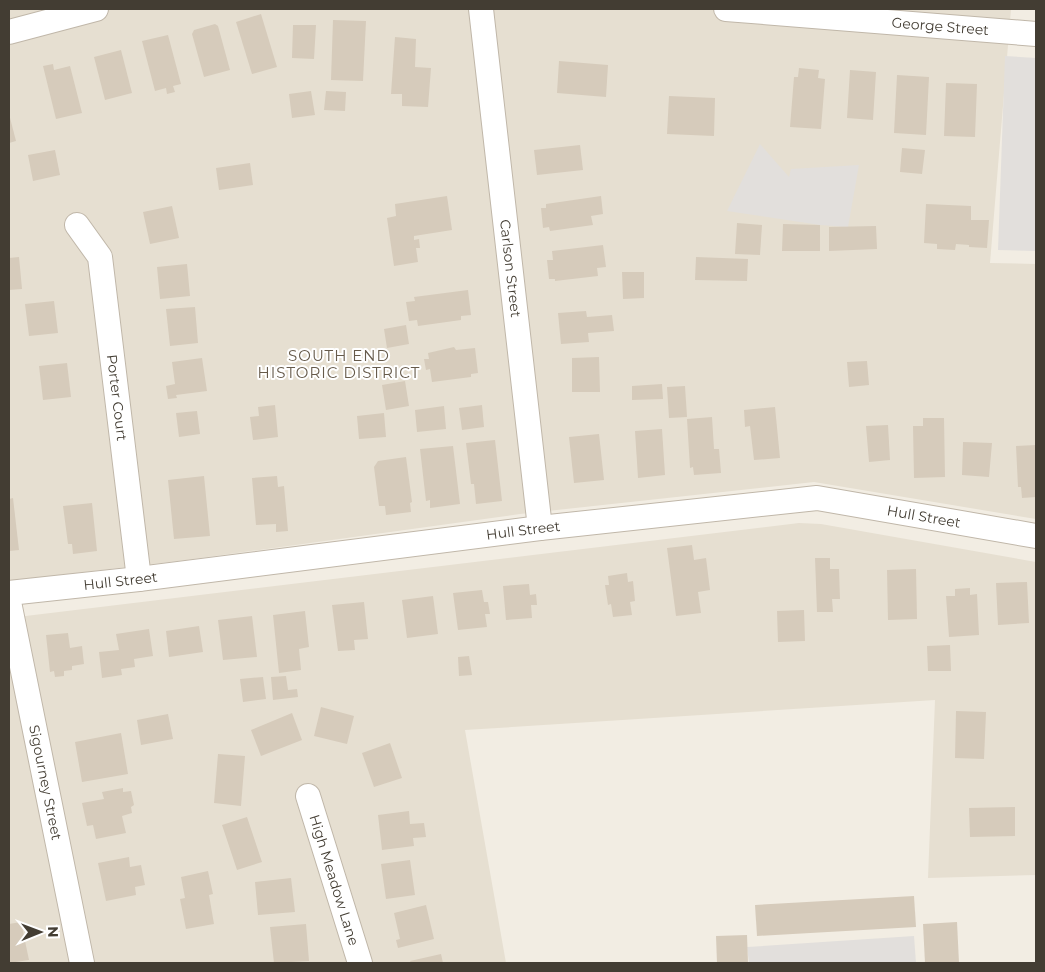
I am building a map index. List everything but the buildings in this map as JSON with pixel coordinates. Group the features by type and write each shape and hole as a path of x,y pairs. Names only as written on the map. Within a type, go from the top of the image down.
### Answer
{"street":[{"path":"9,32 96,9"},
{"name":"Carlson Street","path":"481,9 540,528"},
{"name":"George Street","path":"726,9 1036,34"},
{"name":"Porter Court","path":"77,225 100,257 139,579"},
{"name":"Hull Street","path":"9,593 139,579 540,528 816,498 1036,536"},
{"name":"Sigourney Street","path":"9,602 82,963"},
{"name":"High Meadow Lane","path":"308,796 360,963"}],"shaded area":[{"path":"9,9 1011,9 990,263 1036,264 1036,519 814,482 520,514 186,560 9,581"},
{"path":"1005,56 1036,58 1036,251 998,250"},
{"path":"760,144 789,177 791,169 859,165 848,227 820,225 727,211"},
{"path":"799,523 821,524 1036,562 1036,875 928,878 935,700 465,730 506,963 9,963 9,618"},
{"path":"914,936 916,963 749,963 747,947"}],"district":[{"name":"SOUTH END HISTORIC DISTRICT","path":"339,364"}]}
